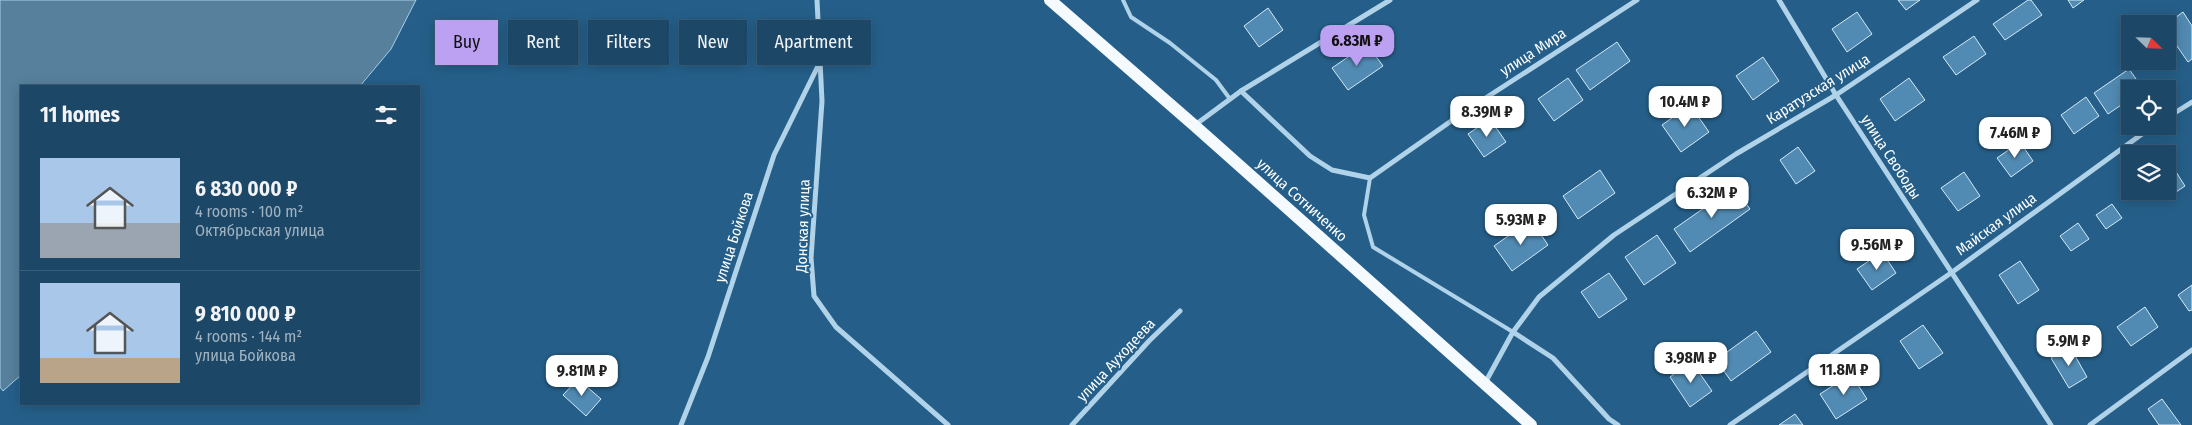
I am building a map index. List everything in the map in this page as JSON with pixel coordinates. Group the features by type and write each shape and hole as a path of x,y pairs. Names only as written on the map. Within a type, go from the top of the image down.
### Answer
{"main road":[{"name":"улица Сотниченко","path":"1050,0 1195,126 1531,425"}],"street":[{"name":"Донская улица","path":"817,0 818,20"},
{"path":"1195,126 1241,91 1390,0"},
{"name":"улица Мира","path":"1370,178 1464,112 1637,0"},
{"name":"улица Свободы","path":"1778,0 1836,95 2051,425"},
{"name":"Каратузская улица","path":"1484,384 1513,332 1539,297 1614,235 1736,154 1836,95 1977,0"},
{"name":"улица Бойкова","path":"681,425 708,357 774,155 819,65"},
{"name":"Донская улица","path":"820,65 822,101 811,258 814,296 836,328 948,425"},
{"path":"1241,91 1310,156 1332,170 1370,178"},
{"path":"2176,112 2192,102"},
{"name":"Майская улица","path":"1730,425 1951,273 2141,135"},
{"name":"улица Ауходеева","path":"1072,425 1149,341 1180,312"},
{"path":"1513,332 1553,358 1609,419 1618,425"},
{"path":"2090,425 2192,350"}],"lane":[{"path":"1123,0 1131,17 1170,43 1216,80 1230,100"},
{"path":"1370,178 1364,216 1373,247 1513,332"}],"water":[{"path":"0,0 416,0 391,49 361,85 20,85 20,376 3,391 0,387"}],"building":[{"path":"1898,0 1920,0 1906,10"},
{"path":"2028,0 2031,0 2042,15 2005,40 1993,24"},
{"path":"2068,0 2084,0 2073,8"},
{"path":"1268,8 1283,30 1259,47 1244,26"},
{"path":"1857,12 1872,34 1847,52 1832,29"},
{"path":"2183,12 2192,26 2192,59 2188,62 2176,45 2176,17"},
{"path":"1974,36 1986,54 1956,75 1943,57"},
{"path":"1617,42 1630,61 1590,90 1576,70"},
{"path":"1367,44 1383,66 1348,90 1332,68"},
{"path":"1763,57 1779,81 1753,100 1736,76"},
{"path":"2128,70 2130,70 2137,80 2121,80 2121,105 2108,114 2094,93"},
{"path":"1568,78 1583,100 1554,121 1538,99"},
{"path":"1909,78 1925,100 1895,121 1880,99"},
{"path":"2086,97 2099,116 2074,134 2061,115"},
{"path":"1690,105 1709,132 1681,152 1662,125"},
{"path":"1490,119 1506,142 1484,157 1468,134"},
{"path":"2020,142 2033,161 2011,177 1997,158"},
{"path":"1798,147 1815,171 1796,184 1780,160"},
{"path":"1600,170 1615,193 1578,219 1563,196"},
{"path":"1964,172 1980,196 1958,211 1941,188"},
{"path":"2176,172 2185,186 2176,192"},
{"path":"1734,187 1750,209 1690,252 1674,229"},
{"path":"2112,204 2122,218 2106,229 2096,215"},
{"path":"1531,220 1548,245 1512,271 1494,246"},
{"path":"2078,223 2089,239 2071,251 2060,236"},
{"path":"1657,235 1676,263 1644,285 1625,257"},
{"path":"1882,252 1896,273 1872,290 1857,269"},
{"path":"2020,261 2039,290 2018,304 1999,275"},
{"path":"1609,273 1627,299 1599,318 1581,292"},
{"path":"2192,285 2192,310 2189,311 2178,295"},
{"path":"2145,307 2158,327 2131,346 2117,327"},
{"path":"1923,325 1943,353 1919,369 1900,341"},
{"path":"1756,331 1771,352 1731,381 1716,360"},
{"path":"2070,347 2087,377 2069,388 2051,358"},
{"path":"1691,361 1712,391 1690,407 1670,377"},
{"path":"1851,374 1867,399 1836,419 1820,394"},
{"path":"578,379 601,399 586,416 563,395"},
{"path":"2162,399 2181,425 2159,425 2148,409"},
{"path":"1795,414 1803,425 1779,425"}]}
